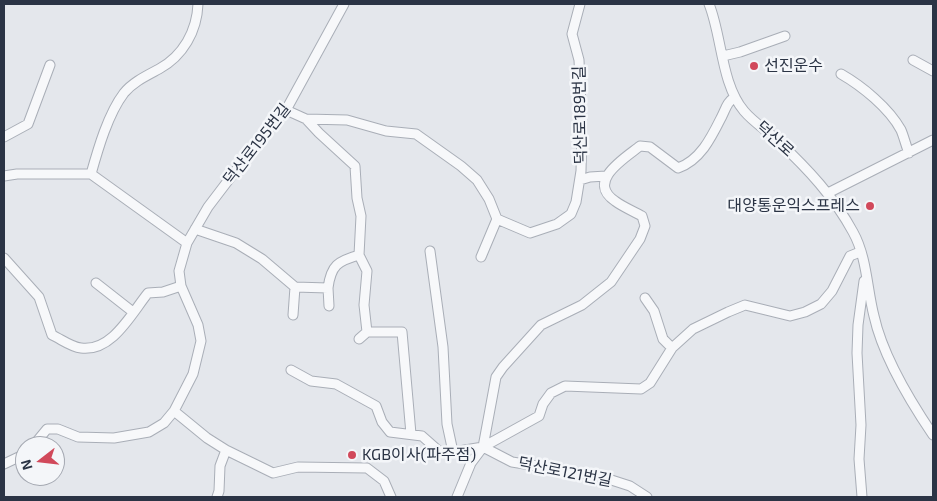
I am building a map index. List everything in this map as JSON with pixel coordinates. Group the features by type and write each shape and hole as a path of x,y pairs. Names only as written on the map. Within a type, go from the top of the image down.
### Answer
{"street":[{"path":"91,174 108,124 124,94 139,80 161,68 179,53 190,38 197,17 198,4"},
{"name":"덕산로195번길","path":"41,436 47,429 58,430 78,437 114,438 149,432 164,423 174,411 193,374 201,341 198,325 181,286 179,271 187,243 208,207 262,136 286,110 344,4"},
{"name":"덕산로189번길","path":"497,219 530,233 557,224 571,214 576,202 580,180 582,128 579,60 572,34 580,4"},
{"name":"덕산로","path":"709,4 715,19 735,97 744,112 778,141 815,177 828,193 854,234 864,263 874,318 893,369 933,435"},
{"path":"723,56 785,36"},
{"path":"913,60 933,71"},
{"path":"4,137 28,124 50,65"},
{"path":"841,74 856,83 881,105 901,130 909,153"},
{"path":"457,497 471,463 483,447 496,377 503,366 541,325 582,305 610,282 640,239 646,226 642,216 613,200 606,192 604,185 606,176 640,146 650,147 678,168 688,164 699,156 723,115 728,102 735,97"},
{"path":"286,110 306,118 347,120 386,131 416,134 461,166 477,180 489,199 497,219 481,257"},
{"path":"306,118 319,134 355,166 357,198 361,216 359,255 367,271 364,305 367,332"},
{"path":"828,193 933,140"},
{"path":"4,176 17,174 91,174 187,243"},
{"path":"580,180 606,176"},
{"path":"195,229 236,243 262,259 295,287 328,288"},
{"path":"430,251 443,347 446,424 453,452"},
{"path":"291,370 311,381 336,384 376,406 382,422 390,432 422,436 439,451 453,452 483,447 539,416 542,404 551,393 565,386 641,389 650,383 672,348 693,329 745,305 790,316 805,312 821,304 832,290 850,256 860,252"},
{"path":"329,306 329,276 335,265 359,255"},
{"path":"4,258 39,297 52,335 79,348 95,348 113,337 148,292 163,292 181,286"},
{"name":"덕산로","path":"862,497 859,459 861,425 857,353 858,325 864,287 864,263"},
{"path":"96,283 133,312"},
{"path":"293,315 295,287"},
{"path":"645,298 654,311 663,339 672,348"},
{"path":"359,339 367,332 402,332 411,434"},
{"path":"174,411 207,438 226,450 273,473 298,468 367,468 384,481 391,497"},
{"name":"덕산로121번길","path":"483,447 512,462 599,476 630,486 646,497"},
{"path":"218,497 220,466 226,450"}],"place":[{"name":"선진운수","path":"754,66"},
{"name":"대양통운익스프레스","path":"870,206"},
{"name":"KGB이사(파주점)","path":"352,455"}]}
